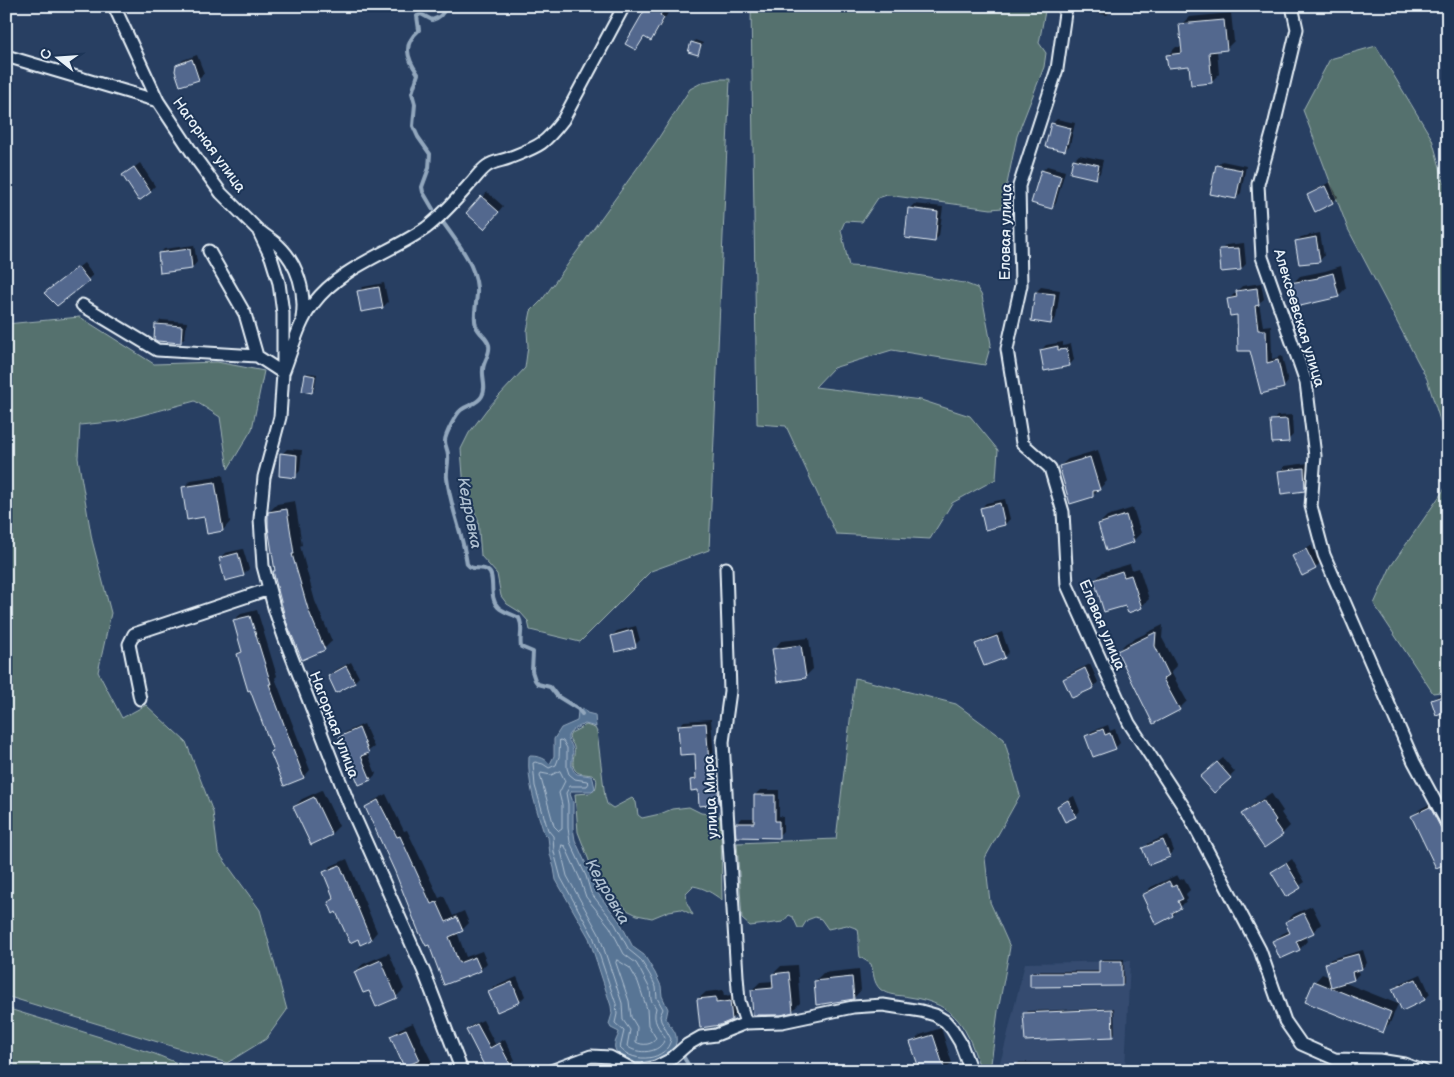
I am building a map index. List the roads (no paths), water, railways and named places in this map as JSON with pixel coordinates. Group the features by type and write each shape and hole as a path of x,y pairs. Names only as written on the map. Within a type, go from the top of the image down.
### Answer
{"street":[{"name":"Нагорная улица","path":"114,6 158,100 221,193 258,230 271,257 282,296 283,373 280,417 264,477 261,499 260,543 263,566 284,637 349,804 421,964 462,1071"},
{"name":"Нагорная улица","path":"283,373 301,325 312,305 326,289 341,277 427,227 448,208 487,166 530,150 542,144 552,135 563,120 624,6"},
{"name":"Еловая улица","path":"1066,6 1056,69 1019,186 1020,285 1007,349 1022,443 1050,468 1063,512 1067,585 1129,723 1187,812 1260,950 1285,1021 1301,1044 1335,1058 1379,1060 1404,1064 1423,1071"},
{"name":"Алексеевская улица","path":"1292,6 1297,29 1274,130 1258,184 1262,257 1306,382 1315,456 1312,506 1324,555 1414,762 1448,825"},
{"name":"Нагорная улица","path":"6,56 16,57 158,100"},
{"path":"258,230 280,246 294,267 302,293 303,310 301,325"},
{"path":"209,251 245,314 257,356"},
{"path":"82,305 157,350 257,356 283,373"},
{"name":"улица Мира","path":"726,568 730,690 723,742 737,976 740,1001 746,1023"},
{"path":"140,699 129,644 134,634 269,589"},
{"path":"551,1071 591,1056 610,1057 634,1070 642,1070 656,1067 670,1060 701,1036 716,1035 746,1023 782,1022 866,1005 883,1005 921,1011 935,1015 945,1021 960,1042 971,1071"}],"water":[{"path":"583,708 587,713 595,715 596,727 585,724 575,728 569,734 568,739 573,751 572,768 577,774 591,776 595,788 592,791 572,791 570,794 573,802 575,840 596,891 620,922 633,947 644,955 661,986 662,996 668,1009 666,1019 676,1036 675,1045 670,1053 652,1062 631,1062 622,1058 616,1051 615,1043 619,1032 611,1028 609,1024 612,1014 611,1006 589,938 556,880 548,837 544,833 529,776 529,756 540,757 550,764 554,756 554,739 561,728 577,721 578,711"}],"waterway":[{"name":"Кедровка","path":"433,209 422,187 429,168 430,154 413,126 415,104 412,93 418,74 411,62 408,46 410,40 419,30 417,16 421,14 432,20 435,19 441,15 446,6"},
{"name":"Кедровка","path":"442,221 473,270 477,288 475,322 477,329 489,345 483,367 484,390 482,396 478,401 459,412 445,438 448,453 447,475 449,489 467,564 472,568 483,568 488,571 492,577 495,603 503,611 519,618 521,625 521,647 533,652 532,671 538,684 550,687 557,696 578,709 582,714"},
{"name":"Кедровка","path":"683,1056 692,1071"}]}
